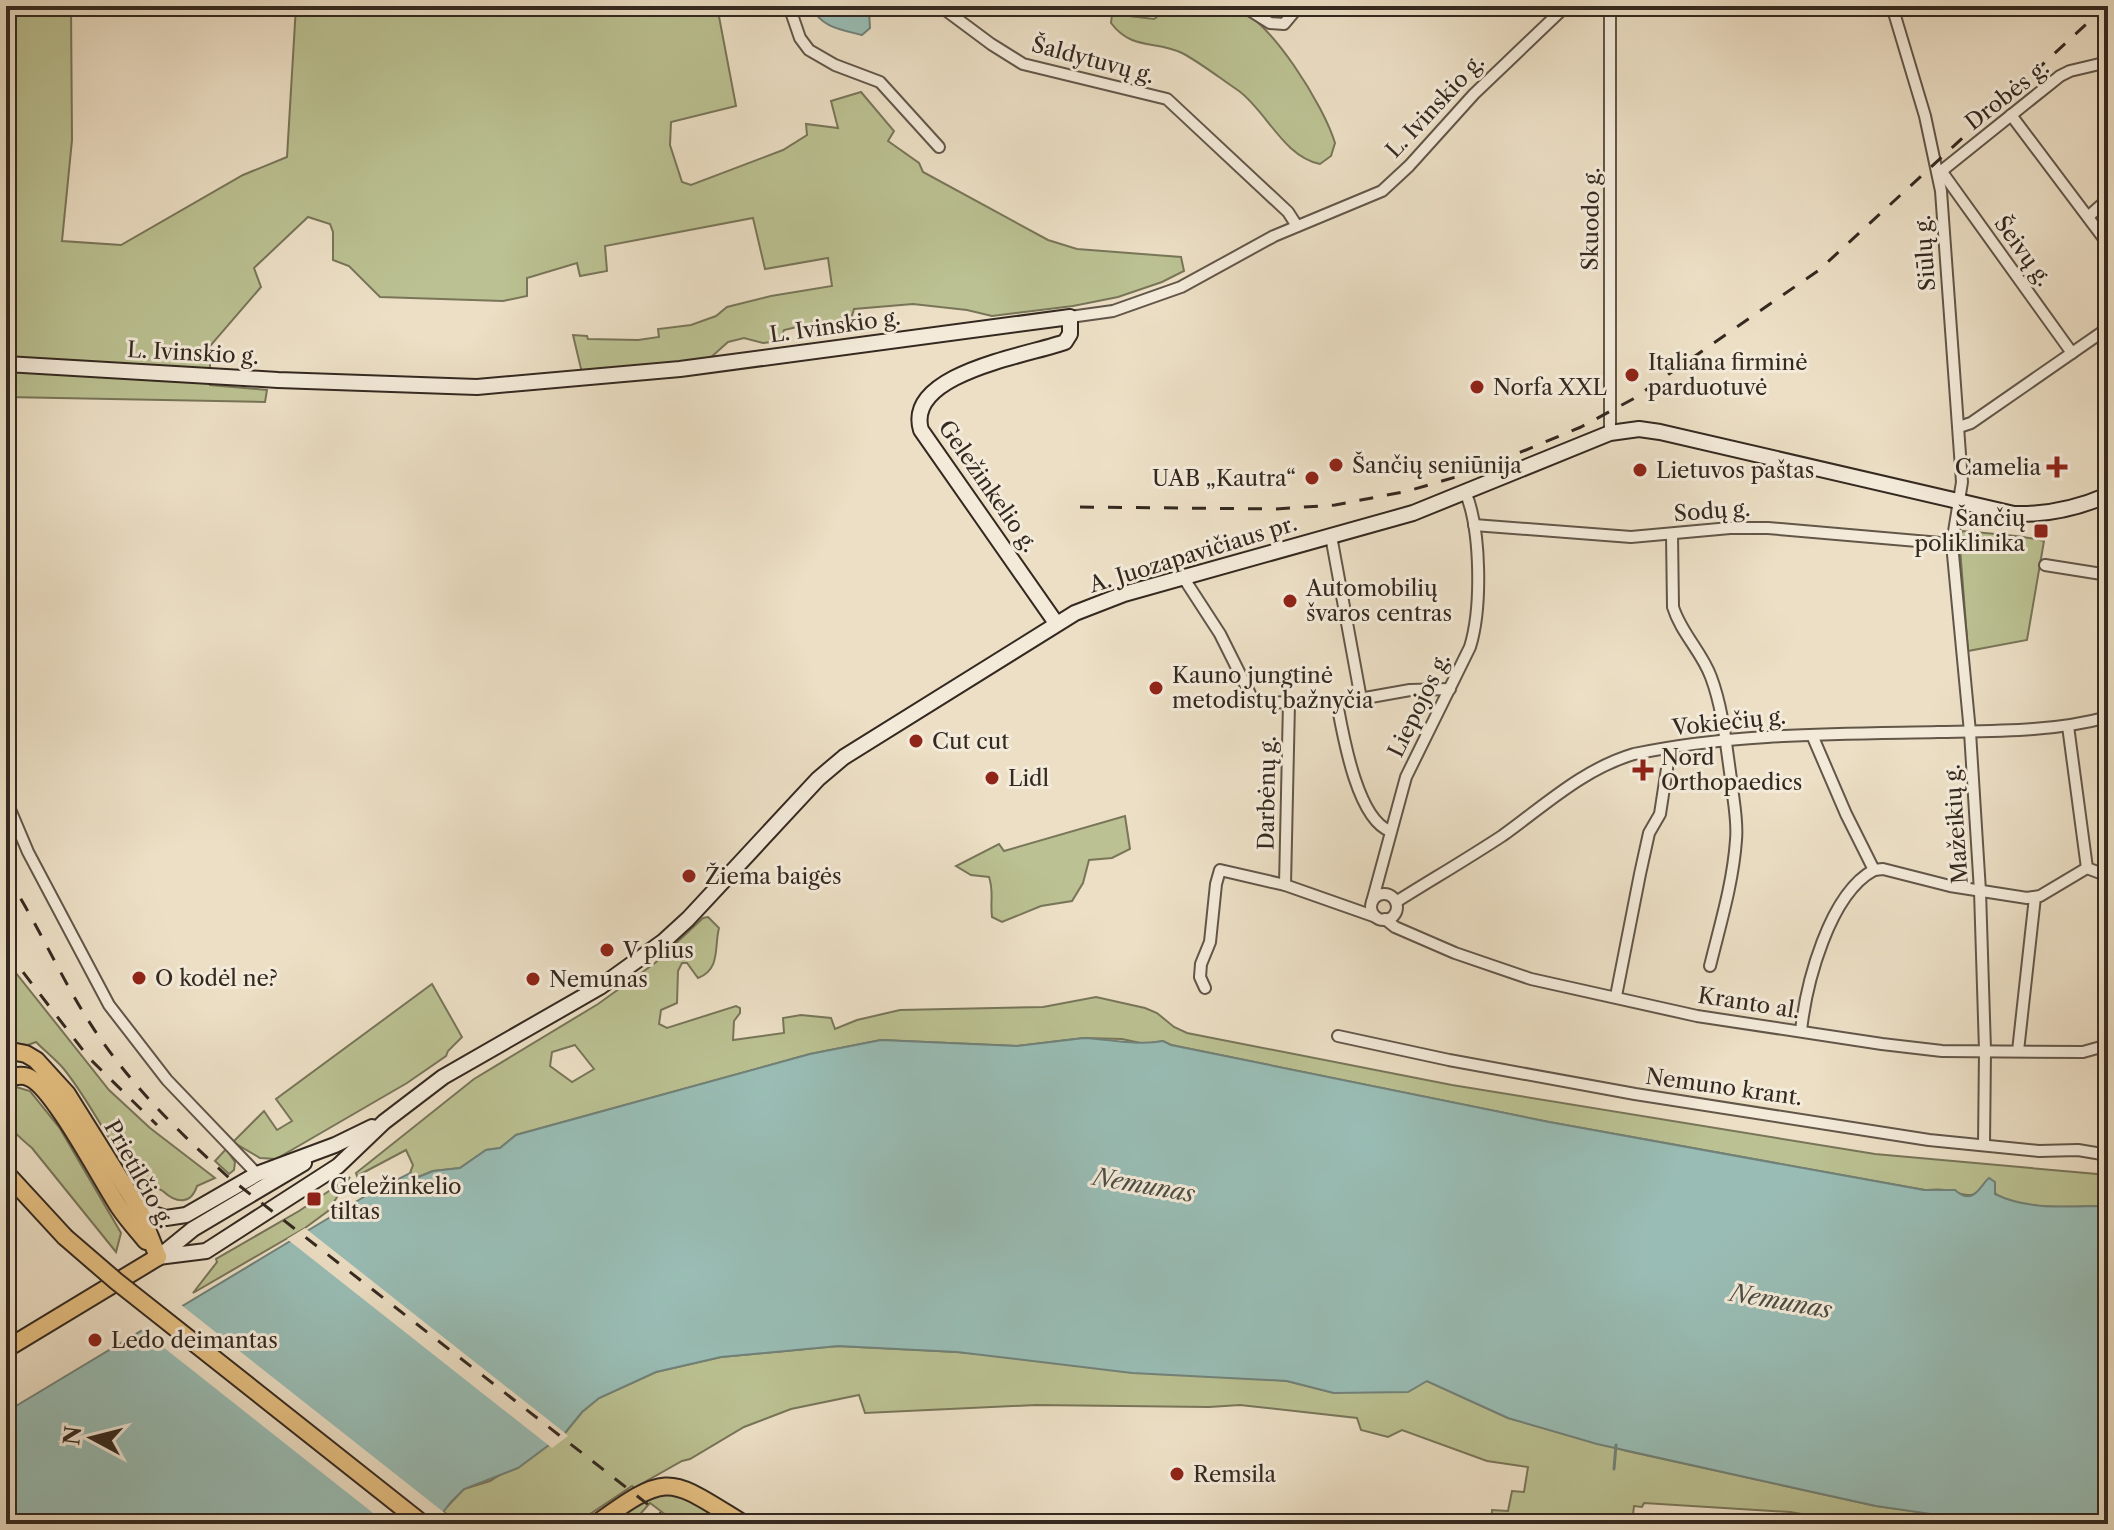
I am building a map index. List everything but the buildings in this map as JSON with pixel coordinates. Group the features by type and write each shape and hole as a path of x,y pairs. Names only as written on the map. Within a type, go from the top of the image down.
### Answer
{"main road":[{"name":"L. Ivinskio g.","path":"6,364 278,380 477,387 680,369 1070,317"},
{"name":"Geležinkelio g.","path":"1056,623 921,430 919,414 930,397 968,370 1065,342 1070,334 1070,317"},
{"name":"A. Juozapavičiaus pr.","path":"158,1257 206,1251 338,1166 384,1122 443,1077 600,987 639,960 696,911 818,779 844,757 1056,623 1105,600 1413,513 1610,433 1639,429 1999,512 2031,515 2069,509 2108,495"},
{"name":"Prietilčio g.","path":"6,1050 26,1054 52,1075 67,1094 139,1209 158,1257"},
{"name":"Prietilčio g.","path":"6,1079 14,1076 32,1078 43,1089 120,1209 158,1257"},
{"name":"A. Juozapavičiaus pr.","path":"139,1209 166,1218 186,1215 257,1174 335,1145 384,1122"},
{"name":"A. Juozapavičiaus pr.","path":"158,1257 193,1229 335,1145"},
{"path":"6,1158 9,1176 65,1237 116,1281 423,1524"},
{"path":"6,1349 158,1257"},
{"path":"596,1524 646,1490 663,1484 691,1492 744,1524"}],"street":[{"path":"789,6 800,38 809,50 835,65 880,82 939,147"},
{"name":"Šaldytuvų g.","path":"940,6 1023,64 1167,99 1288,212 1297,226"},
{"path":"1243,6 1270,23 1284,24 1299,6"},
{"name":"L. Ivinskio g.","path":"1070,317 1113,311 1169,292 1297,226 1362,201 1393,182 1474,94 1566,6"},
{"name":"Skuodo g.","path":"1610,6 1610,433"},
{"name":"Siūlų g.","path":"1892,6 1939,172 1959,427 1960,503"},
{"name":"Drobės g.","path":"1939,172 2060,76 2108,62"},
{"path":"2011,115 2108,244"},
{"name":"Šeivų g.","path":"1939,172 2072,353"},
{"path":"2089,216 2108,199"},
{"path":"1959,427 1971,423 2108,328"},
{"name":"Liepojos g.","path":"1371,904 1406,777 1470,647 1476,618 1474,525 1466,494"},
{"name":"Mažeikių g.","path":"1960,503 1952,544 1970,732 1980,891 1985,1050 1984,1145"},
{"name":"Sodų g.","path":"1474,525 1604,536 1768,528 1952,544"},
{"path":"1672,534 1673,607 1676,618 1704,660 1710,675 1726,741 1737,839 1710,966"},
{"path":"1331,536 1361,699"},
{"path":"2045,565 2108,575"},
{"path":"1183,577 1220,634 1254,702 1337,703 1410,690 1450,689"},
{"name":"Darbėnų g.","path":"1285,885 1289,703"},
{"path":"1337,703 1346,754 1353,774 1373,818 1380,827 1390,831"},
{"name":"Vokiečių g.","path":"1396,902 1501,836 1575,782 1623,757 1767,736 1970,732 2068,726 2108,717"},
{"path":"2068,726 2087,868"},
{"path":"1812,735 1874,870"},
{"path":"1616,996 1649,833 1660,814 1670,749"},
{"path":"6,800 28,852 109,1005 167,1080 257,1174"},
{"path":"1801,1031 1809,987 1822,945 1848,895 1874,870 1883,869 2018,898 2035,897 2087,868 2108,874"},
{"name":"Kranto al.","path":"1205,988 1200,977 1201,964 1210,942 1220,870 1285,885 1387,920 1455,953 1531,979 1697,1016 1929,1049 2083,1052 2108,1045"},
{"path":"1375,883 1382,894"},
{"path":"1357,910 1371,904 1382,894 1390,895 1396,902 1396,910 1387,920 1371,904"},
{"path":"2018,1051 2035,897"},
{"name":"Nemuno krant.","path":"1338,1036 1635,1094 1929,1140 2039,1151 2078,1150 2108,1155"}],"green space":[{"path":"1213,4 1234,7 1249,15 1264,29 1294,66 1320,108 1335,143 1331,156 1320,164 1307,159 1285,143 1249,100 1211,71 1172,49 1127,38 1111,23 1112,14 1154,19 1172,6"},
{"path":"6,6 71,6 72,140 62,241 121,245 243,175 287,157 296,6 717,6 736,106 671,122 670,145 682,182 691,185 783,150 807,135 806,124 838,128 831,101 861,92 894,131 888,141 919,163 923,172 1048,240 1077,249 1181,257 1184,271 1118,297 992,316 913,304 854,309 847,333 809,333 801,326 784,330 780,341 763,343 744,338 728,342 709,359 582,373 573,335 587,336 588,339 638,340 659,337 658,329 691,325 716,316 727,307 832,286 828,258 765,269 753,218 605,246 607,271 580,276 577,263 527,278 527,296 503,301 380,297 349,266 333,260 330,224 308,217 254,268 261,287 210,346 210,385 267,390 265,402 6,397"},
{"path":"1963,531 2044,541 2027,640 1968,651 1959,535"},
{"path":"1125,816 1130,849 1112,858 1089,860 1083,883 1072,901 1041,906 1002,922 992,917 989,877 971,875 956,866 999,844 1004,851"},
{"path":"708,917 719,928 715,957 710,969 698,978 687,963 682,963 678,971 677,1003 661,1010 659,1024 667,1028 736,1006 740,1008 740,1013 734,1021 733,1040 784,1033 783,1018 801,1015 831,1018 835,1029 857,1020 900,1010 1043,1007 1096,997 1145,1008 1187,1033 1452,1085 1875,1154 2108,1175 2108,1206 2015,1203 1994,1192 1987,1181 1973,1195 1925,1190 1549,1122 1163,1041 1145,1044 1122,1039 1084,1038 1017,1046 881,1040 810,1054 516,1135 500,1148 486,1150 460,1168 433,1171 418,1177 410,1173 413,1165 406,1150 357,1176 356,1173 474,1079 598,1004 655,963 703,918","holes":["575,1045 594,1069 572,1082 550,1066 552,1052"]},
{"path":"8,963 109,1090 150,1128 215,1178 197,1186 191,1196 183,1200 146,1183 121,1155 57,1061 36,1042 28,1045 6,1043"},
{"path":"432,984 462,1037 446,1056 407,1083 276,1159 260,1158 233,1142 264,1111 277,1130 292,1121 276,1099"},
{"path":"16,1087 30,1091 59,1127 121,1233 116,1252 13,1129 8,1118 6,1092"},
{"path":"226,1149 235,1162 234,1170 229,1174 215,1161"},
{"path":"350,1177 328,1211 305,1228 193,1293 217,1262 216,1259"},
{"path":"838,1346 957,1352 1287,1381 1334,1393 1427,1381 1508,1418 1627,1451 1876,1506 2011,1524 1860,1524 1790,1512 1644,1503 1642,1507 1634,1506 1632,1524 1491,1524 1492,1510 1508,1511 1512,1491 1524,1492 1528,1467 1487,1461 1402,1430 1388,1437 1361,1430 1357,1418 1240,1405 1036,1405 865,1413 859,1395 791,1409 744,1427 690,1459 634,1488 632,1486 575,1524 458,1524 443,1511 464,1489 490,1481 565,1433 582,1412 599,1398 656,1372 721,1357"},
{"path":"671,1491 704,1507 715,1524 678,1524 650,1503 641,1513 655,1524 613,1524 639,1503"}],"water":[{"path":"812,6 865,6 869,11 870,28 862,35 832,26 820,19"},
{"path":"1084,1038 1134,1043 1163,1041 1549,1122 1924,1190 1955,1190 1972,1196 1989,1178 1995,1182 1995,1194 2022,1203 2108,1206 2108,1524 1992,1523 1876,1506 1597,1444 1508,1418 1427,1381 1408,1392 1334,1393 1287,1381 1132,1373 957,1352 838,1346 721,1357 656,1372 599,1398 582,1412 565,1433 518,1468 464,1489 434,1524 6,1524 6,1412 367,1195 410,1173 419,1177 433,1171 460,1168 486,1150 500,1148 516,1135 810,1054 881,1040 1017,1046"}],"pier":[{"name":"Geležinkelio tiltas","path":"305,1228 568,1436 552,1448 287,1239"},
{"path":"180,1304 446,1514 439,1524 387,1524 139,1328"}],"waterway":[{"path":"1614,1469 1616,1445"}],"railway":[{"path":"1080,507 1275,509 1335,505 1408,491 1473,472 1581,427 1633,399 1819,270 2106,6"},
{"path":"6,875 76,1001 102,1041 145,1095 193,1144 227,1176 673,1524"},
{"path":"6,950 89,1058 157,1125"}],"place":[{"name":"Italiana firminė parduotuvė","path":"1632,375"},
{"name":"Norfa XXL","path":"1477,387"},
{"name":"Šančių seniūnija","path":"1336,465"},
{"name":"Camelia","path":"2057,467"},
{"name":"Lietuvos paštas","path":"1640,470"},
{"name":"UAB „Kautra“","path":"1312,478"},
{"name":"Šančių poliklinika","path":"2041,531"},
{"name":"Automobilių švaros centras","path":"1290,601"},
{"name":"Kauno jungtinė metodistų bažnyčia","path":"1156,688"},
{"name":"Cut cut","path":"916,741"},
{"name":"Nord Orthopaedics","path":"1643,770"},
{"name":"Lidl","path":"992,778"},
{"name":"Žiema baigės","path":"689,876"},
{"name":"V plius","path":"607,950"},
{"name":"O kodėl ne?","path":"139,978"},
{"name":"Nemunas","path":"533,979"},
{"name":"Geležinkelio tiltas","path":"314,1199"},
{"name":"Ledo deimantas","path":"95,1340"},
{"name":"Remsila","path":"1177,1474"}]}
